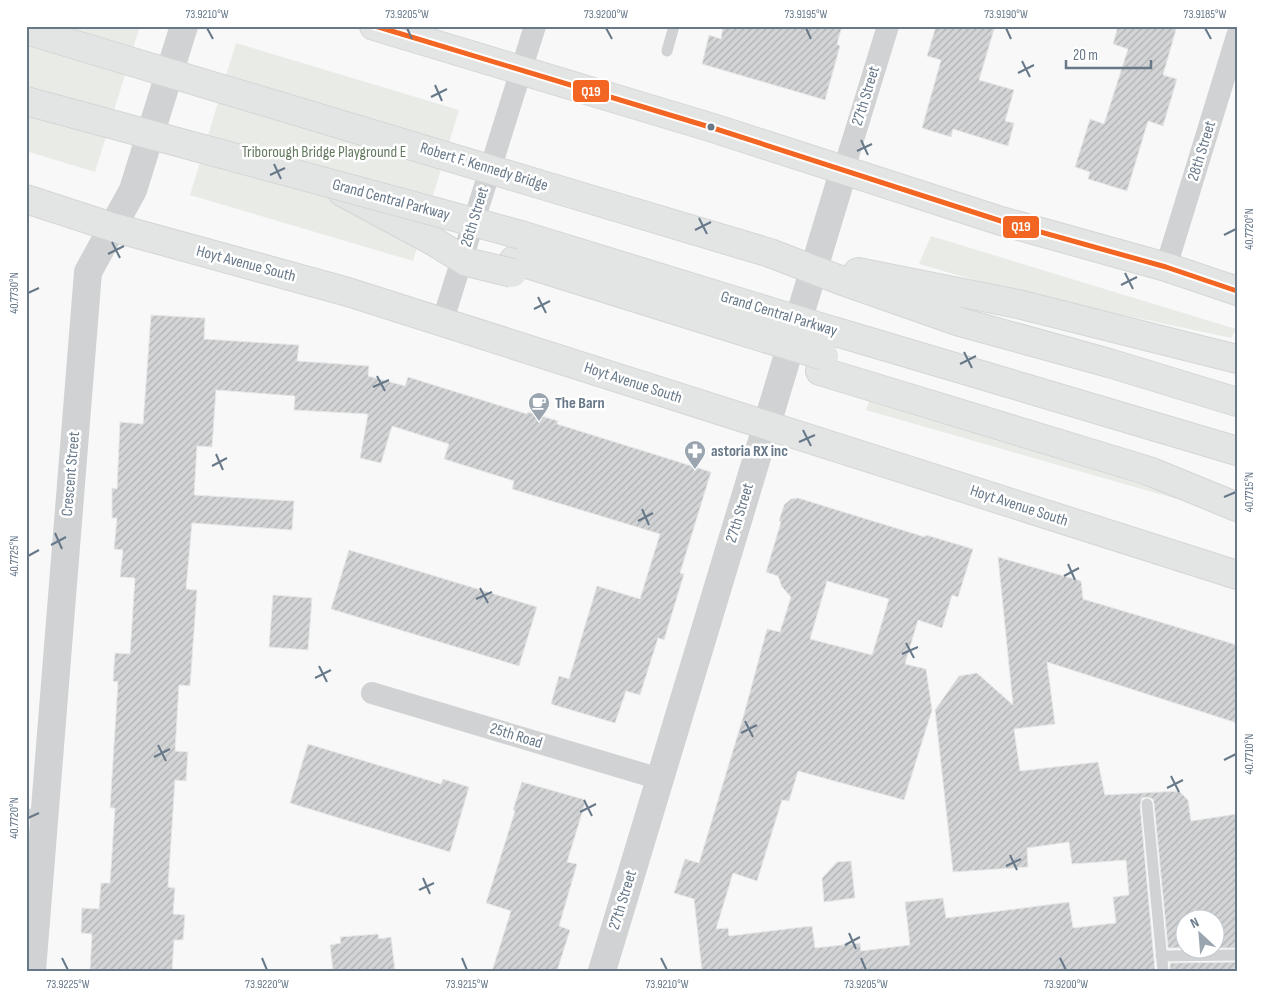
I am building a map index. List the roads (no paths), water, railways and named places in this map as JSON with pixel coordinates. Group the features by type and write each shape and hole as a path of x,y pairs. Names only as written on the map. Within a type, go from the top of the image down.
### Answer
{"main road":[{"path":"374,26 713,128 1001,221 1166,267 1237,291"},
{"name":"Robert F. Kennedy Bridge","path":"26,30 841,274"},
{"path":"26,101 321,181 433,241 467,262 516,256 746,341 1138,452 1237,489"},
{"name":"Grand Central Parkway","path":"321,181 516,256 755,307 1237,451"},
{"name":"Hoyt Avenue South","path":"26,199 112,227 348,292 1237,575"},
{"path":"841,274 1018,304 1237,359"},
{"path":"841,274 960,322 1109,363 1237,402"},
{"path":"822,364 1149,471 1237,507"}],"street":[{"name":"Crescent Street","path":"32,971 35,814 88,272 133,190 184,26"},
{"name":"26th Street","path":"442,323 522,71 534,26"},
{"name":"27th Street","path":"602,971 888,26"},
{"name":"28th Street","path":"1166,267 1237,36"},
{"name":"25th Road","path":"372,693 660,779"}],"lane":[{"path":"667,51 674,26"},
{"path":"1147,804 1163,971"},
{"path":"1161,956 1237,955"}],"place":[{"name":"The Barn","path":"539,422"},
{"name":"astoria RX inc","path":"695,470"}],"park label":[{"name":"Triborough Bridge Playground E","path":"324,152"}]}
